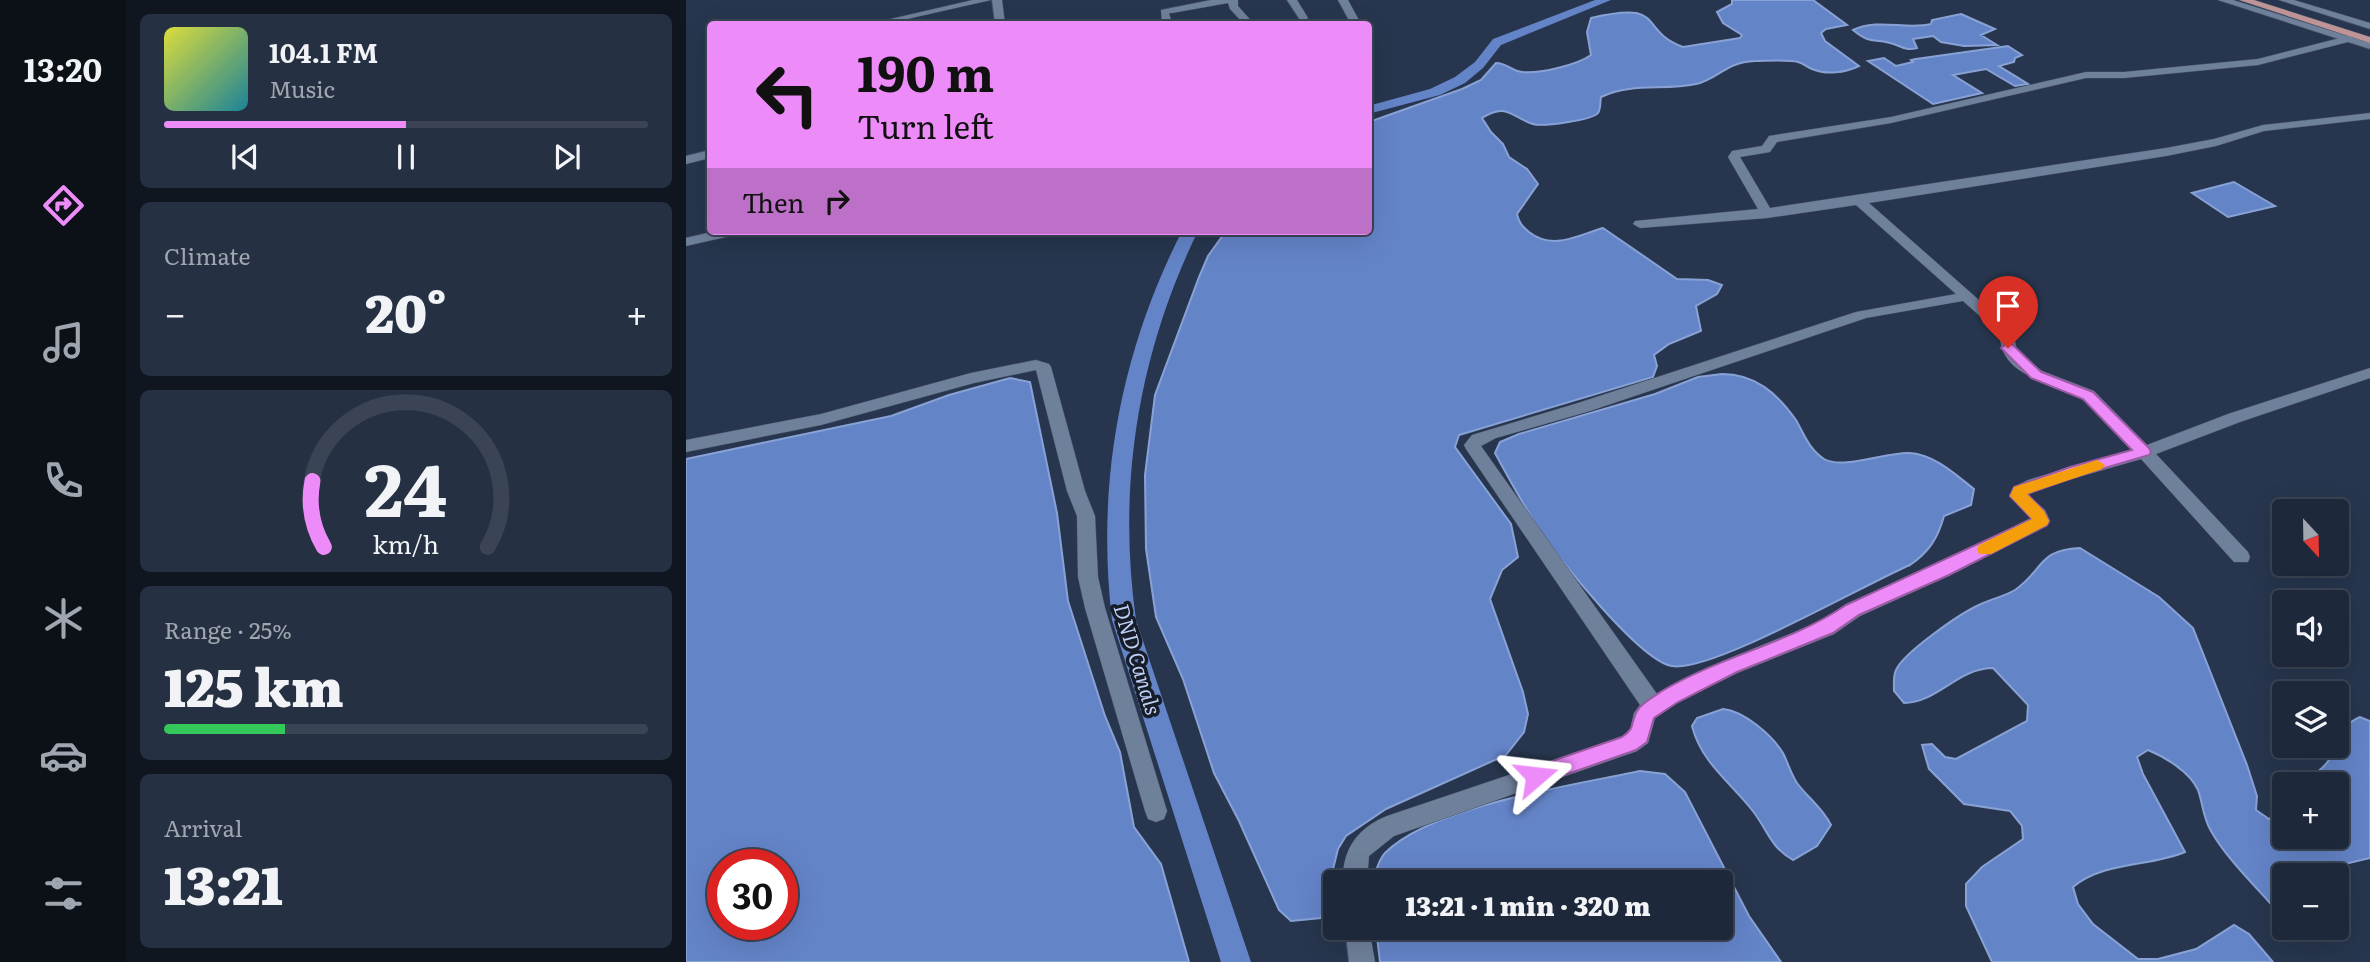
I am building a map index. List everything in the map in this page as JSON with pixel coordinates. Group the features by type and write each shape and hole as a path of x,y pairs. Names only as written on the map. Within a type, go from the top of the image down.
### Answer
{"main road":[{"path":"2244,0 2370,40"},
{"path":"2263,0 2370,33"}],"street":[{"path":"888,21 986,0"},
{"path":"997,0 1000,21"},
{"path":"1292,0 1303,18"},
{"path":"1343,0 1354,21"},
{"path":"2223,0 2370,46"},
{"path":"2284,0 2370,26"},
{"path":"1166,21 1164,12 1170,10 1234,2 1233,8 1246,21"},
{"path":"1767,214 1734,157 1737,154 1766,149 1773,139 1891,120 2086,75 2124,75 2258,62 2348,39"},
{"path":"1640,224 1767,214 1860,201 2195,146 2263,128 2370,116"},
{"path":"686,160 707,155"},
{"path":"1860,201 2008,333 2008,348 2036,375 2088,395 2241,557"},
{"path":"686,242 717,235"},
{"path":"1653,706 1472,445 1490,434 1606,402 1766,344 1886,308 1966,296"},
{"path":"686,446 831,418 961,379 1022,367 1043,367 1076,491 1086,516 1088,577 1095,608 1156,811"},
{"path":"1355,870 1357,852 1372,835 1387,827 1629,744 1640,736 1645,713 1653,706 1730,667 1827,628 1853,610 1943,570 2041,521 2039,515 2018,496 2020,491 2076,471 2144,452 2234,418 2370,373"},
{"path":"1359,940 1362,962"}],"water":[{"path":"1732,0 1813,0 1847,25 1826,29 1821,33 1825,41 1859,66 1829,73 1794,61 1745,62 1696,84 1613,92 1601,97 1598,113 1578,120 1538,125 1503,111 1490,113 1482,118 1503,144 1509,157 1527,169 1538,184 1517,214 1521,224 1529,232 1538,238 1556,241 1603,228 1677,279 1708,280 1722,285 1717,294 1696,306 1701,331 1669,344 1654,355 1657,366 1653,377 1459,435 1455,447 1511,524 1518,557 1502,570 1490,599 1523,692 1528,714 1524,732 1506,755 1386,809 1346,836 1338,849 1333,870 1323,870 1321,918 1291,921 1279,910 1214,773 1183,679 1156,617 1146,549 1145,475 1155,395 1208,256 1223,235 1372,235 1372,121 1462,89 1481,80 1496,63 1518,71 1538,72 1585,59 1591,55 1587,32 1591,18 1615,13 1642,15 1649,19 1660,33 1683,47 1740,38 1742,35 1723,23 1717,12 1732,4"},
{"path":"1961,14 1995,29 1981,35 1997,45 1964,46 1941,42 1933,36 1913,39 1917,48 1909,49 1868,39 1853,30 1882,24 1931,24 1932,20"},
{"path":"2008,46 2022,55 2015,58 2014,62 1999,66 2028,84 2015,86 1986,69 1953,75 1982,93 1933,104 1868,61 1884,58 1896,66 1916,59"},
{"path":"2234,182 2275,206 2228,217 2192,193"},
{"path":"1722,374 1745,377 1773,394 1796,420 1811,446 1824,459 1842,463 1900,453 1918,454 1944,466 1974,489 1971,505 1944,516 1932,544 1910,565 1753,642 1692,664 1672,666 1658,660 1621,629 1582,585 1540,531 1495,453 1500,442 1519,434 1655,394 1698,377"},
{"path":"1010,378 1030,382 1057,513 1068,601 1105,716 1120,752 1134,827 1161,864 1189,962 686,962 686,459 891,416 949,395"},
{"path":"2080,548 2159,597 2193,628 2247,765 2257,796 2256,810 2269,819 2272,817 2272,849 2349,849 2349,772 2317,772 2331,758 2349,758 2349,724 2360,717 2370,721 2370,858 2349,863 2272,863 2270,903 2211,831 2194,783 2176,766 2148,750 2137,757 2143,774 2185,852 2113,868 2073,887 2078,904 2093,924 2138,959 2158,959 2196,949 2234,925 2249,934 2273,962 1992,962 1966,906 1966,884 1982,867 2023,839 2022,826 2010,811 1964,804 1929,769 1922,745 1932,744 1945,757 1956,759 2027,721 2028,705 1993,668 1969,673 1927,698 1904,703 1894,691 1894,675 1901,662 1921,643 1972,608 2015,590 2048,557"},
{"path":"1723,709 1740,714 1772,739 1783,753 1797,783 1831,825 1817,846 1793,860 1774,843 1752,810 1709,761 1696,739 1692,726 1697,718"},
{"path":"1640,771 1665,774 1685,792 1725,870 1376,870 1385,853 1406,837 1435,822 1468,810 1542,791"},
{"path":"1733,885 1749,916 1781,962 1380,962 1377,940 1733,940"}],"waterway":[{"name":"DND Canals","path":"1372,109 1435,92 1460,80 1479,65 1497,42 1605,0"},
{"name":"DND Canals","path":"1188,235 1169,273 1151,320 1126,420 1119,472 1118,573 1124,620 1236,962"}],"slow traffic":[{"path":"1985,549 2041,521 2039,515 2018,496 2020,491 2034,484 2097,465"}],"route":[{"path":"1536,776 1629,744 1640,736 1645,713 1671,696 1730,667 1827,628 1853,610 1943,570 2041,521 2039,515 2018,496 2020,491 2034,484 2144,452 2088,395 2036,375 2008,348"}]}
